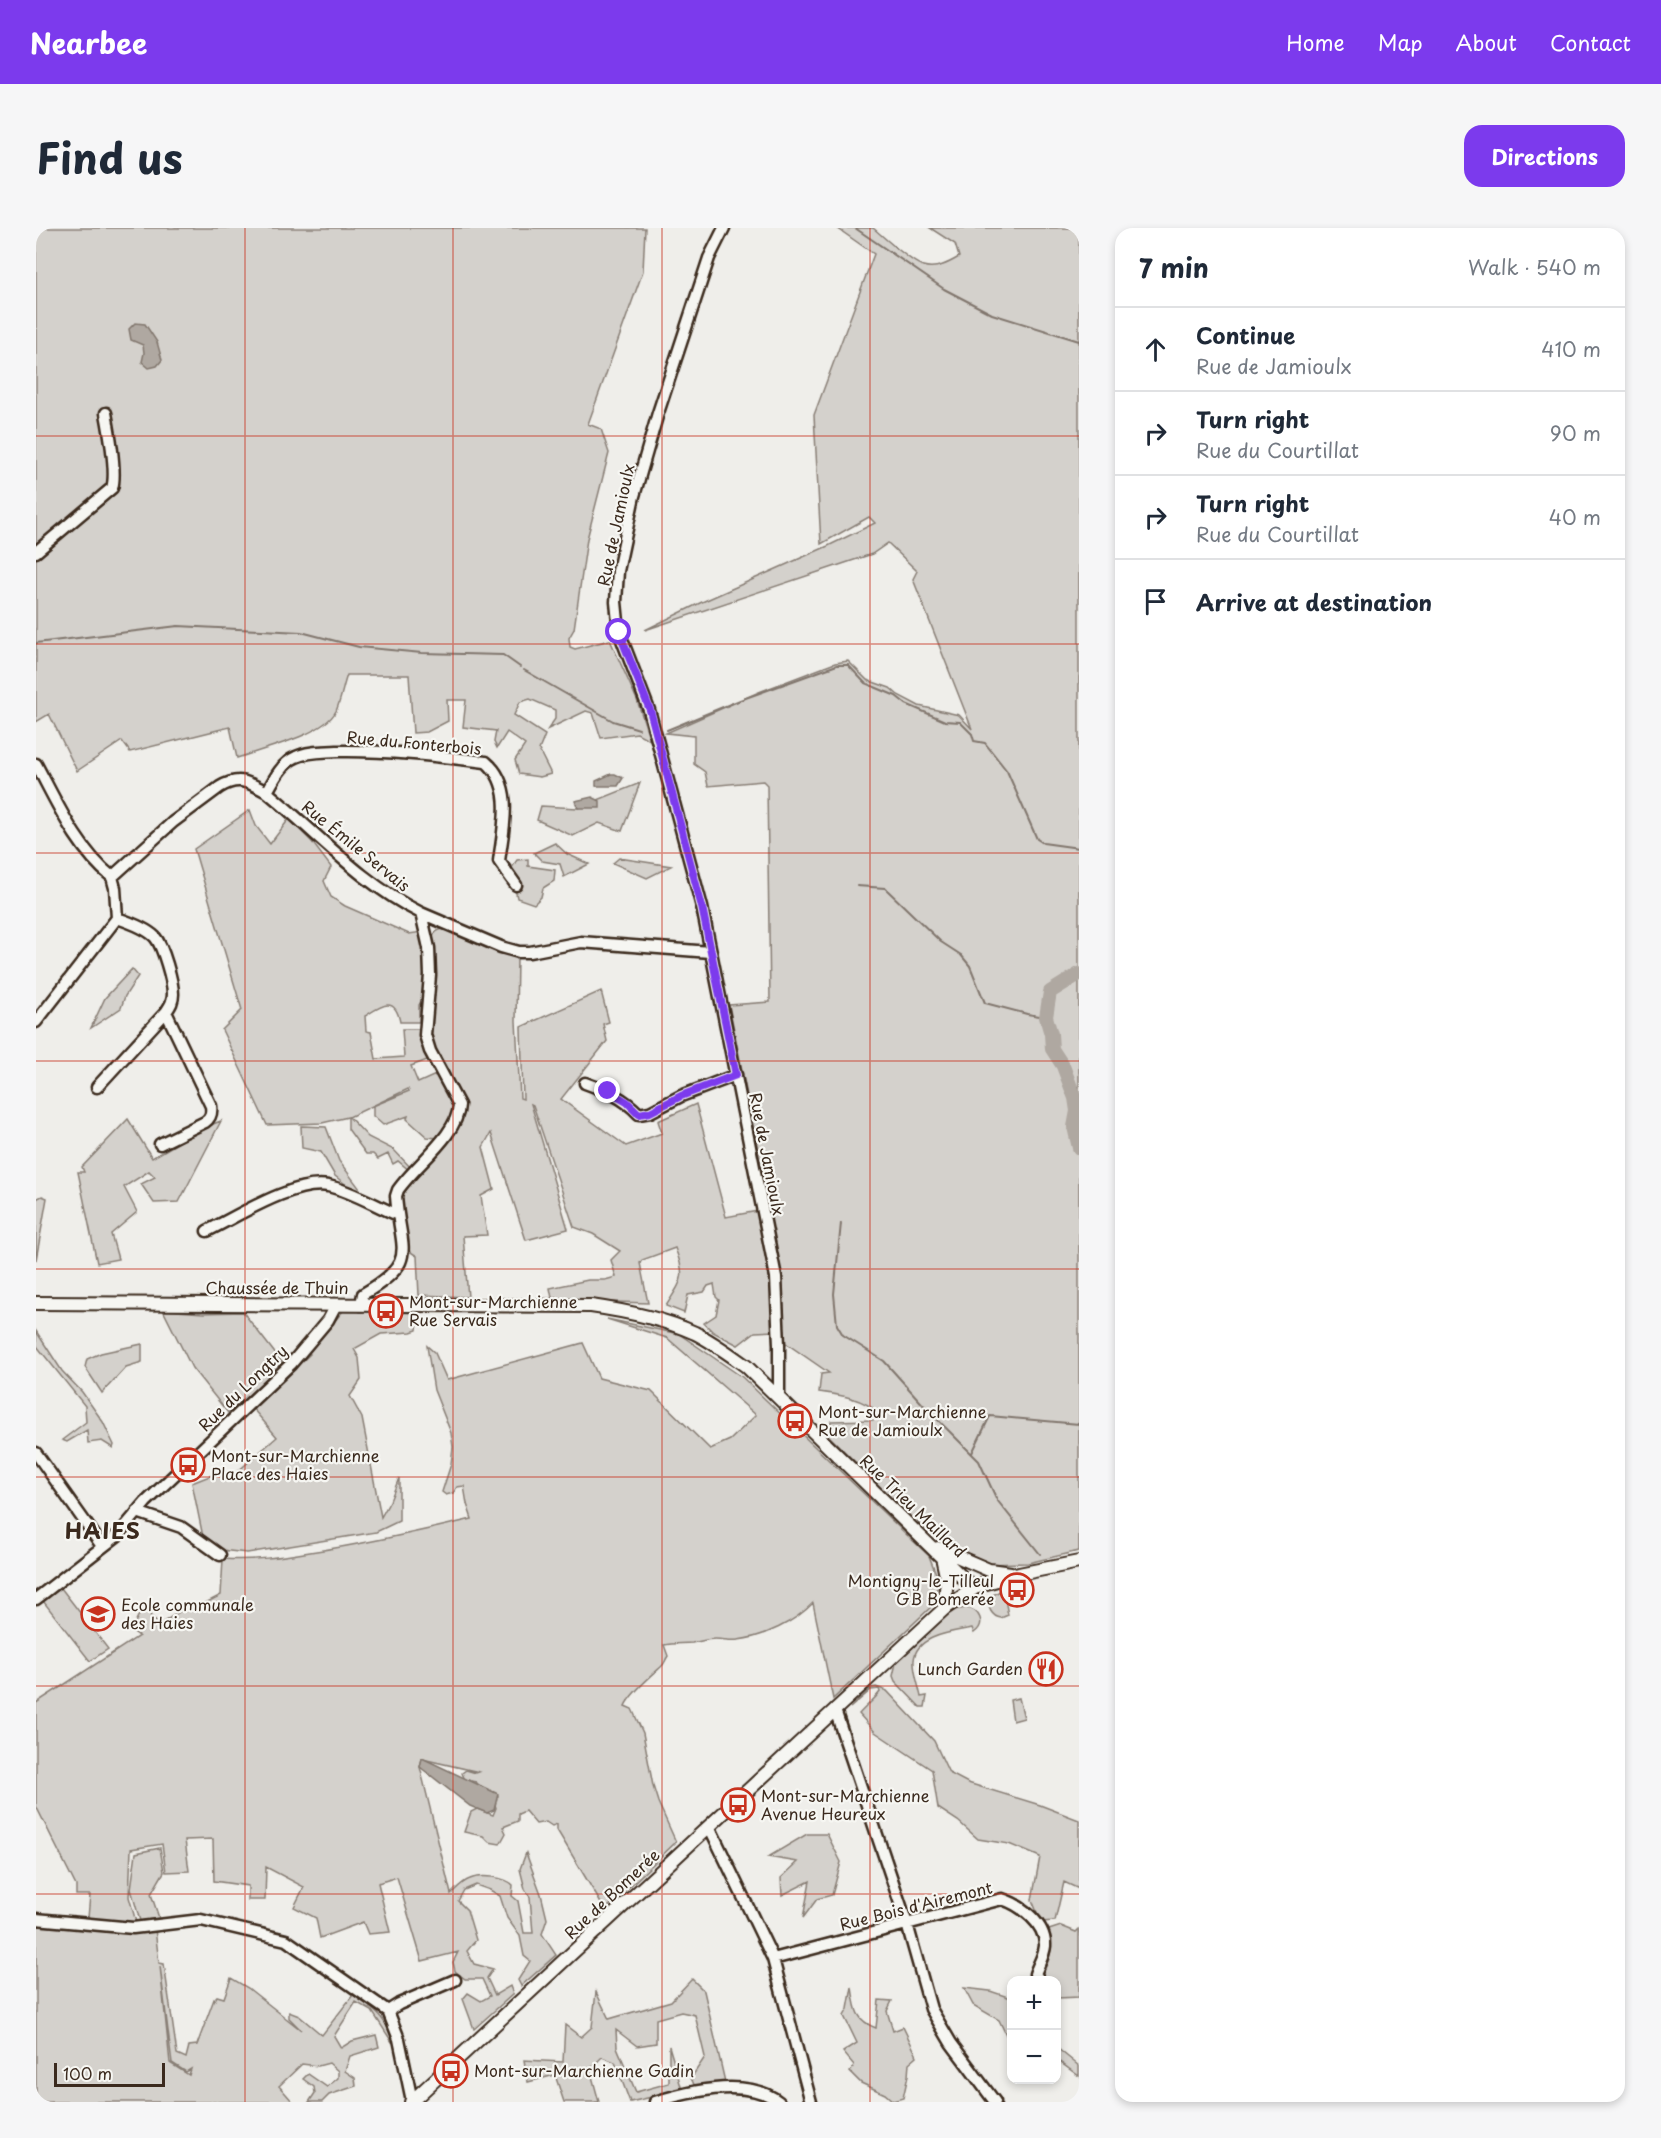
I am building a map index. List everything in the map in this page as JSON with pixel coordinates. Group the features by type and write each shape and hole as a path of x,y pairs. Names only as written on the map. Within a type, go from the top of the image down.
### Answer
{"main road":[{"name":"Chaussée de Thuin","path":"36,1304 591,1306 623,1310 675,1325 696,1334 746,1366 779,1398"},
{"name":"Rue Trieu Maillard","path":"779,1398 973,1588"},
{"path":"944,1609 947,1580 937,1551 942,1549 989,1570 1019,1574 1079,1562"},
{"name":"Rue de Bomerée","path":"411,2101 944,1609 973,1588 1019,1574"}],"street":[{"name":"Rue de Jamioulx","path":"724,228 706,269 658,414 634,496 618,571 616,602 619,632 650,710 702,907 776,1277 779,1398"},
{"path":"36,552 112,488 114,470 106,413"},
{"name":"Rue du Fonterbois","path":"267,792 288,761 309,753 364,751 486,762 499,779 505,800 506,812 500,861 516,885"},
{"path":"36,764 86,852 112,877 117,918 36,1022"},
{"path":"112,877 173,822 229,782 243,781 267,792"},
{"name":"Rue Émile Servais","path":"267,792 392,898 421,913 429,948 430,975 425,1035 430,1051 459,1107 456,1120 444,1137 398,1190 396,1196 403,1247 402,1258 398,1268 388,1279 363,1294 361,1305"},
{"path":"421,913 501,947 519,952 581,942 710,952"},
{"path":"97,1087 166,1011 171,1004 173,988 161,946 154,936 117,918"},
{"path":"160,1144 206,1122 212,1112 166,1011"},
{"path":"585,1083 618,1095 639,1114 650,1112 681,1096 736,1075"},
{"path":"207,1231 294,1189 311,1185 330,1186 398,1215"},
{"name":"Rue du Longtry","path":"36,1599 128,1525 137,1512 291,1364 328,1320 336,1305"},
{"path":"36,1453 102,1546"},
{"path":"137,1512 181,1527 220,1555"},
{"path":"835,1710 907,1924 935,2018 995,2102"},
{"path":"710,1826 773,1959 811,2102"},
{"name":"Rue Bois d'Airemont","path":"773,1959 1002,1899 1010,1901 1032,1919 1044,1938 1043,1953 1035,1974 1036,1976"},
{"path":"36,1919 133,1928 201,1920 286,1940 388,2011 399,2039 411,2101"},
{"path":"388,2011 455,1980"},
{"path":"655,2102 711,2090 740,2089 759,2091 779,2102"}],"shaded area":[{"path":"36,228 645,228 643,271 588,424 601,429 609,453 587,539 574,629 569,638 570,647 575,649 610,640 637,700 650,740 637,733 601,738 593,713 586,711 548,729 555,719 555,710 530,699 520,702 514,715 545,735 539,750 551,774 540,777 519,774 515,760 525,745 507,732 497,748 494,742 496,731 463,727 466,700 447,700 448,721 427,732 413,733 409,675 347,675 338,707 329,720 291,740 237,758 230,727 130,752 122,741 77,771 49,714 36,722"},
{"path":"837,228 873,228 911,260 923,266 933,267 947,264 959,257 955,244 930,228 1079,228 1079,1551 1028,1563 983,1564 958,1552 916,1522 828,1435 831,1421 873,1420 879,1413 858,1401 819,1392 821,1374 829,1373 783,1341 766,1205 769,1205 729,1005 770,1002 767,785 763,781 708,786 705,772 694,764 694,736 666,733 759,692 835,663 848,661 867,680 890,688 919,706 959,715 972,729 913,579 917,571 888,543 872,554 645,630 875,523 869,517 821,544 814,415 874,254"},
{"path":"135,323 145,324 157,342 162,360 157,366 149,368 142,362 143,345 131,340 129,329"},
{"path":"611,774 623,778 618,786 596,786 596,781"},
{"path":"640,783 622,831 599,823 573,836 537,820 541,806 578,808"},
{"path":"592,797 600,801 600,808 578,808 575,801"},
{"path":"250,810 256,826 270,844 289,819 312,842 331,867 324,881 331,897 345,906 409,934 422,932 426,951 419,1022 400,1022 395,1008 387,1005 365,1016 366,1031 371,1032 376,1059 404,1057 402,1029 419,1029 430,1059 411,1066 418,1083 440,1073 454,1100 454,1112 439,1138 427,1137 407,1119 408,1116 383,1125 373,1116 373,1106 409,1091 408,1089 349,1117 368,1137 394,1150 412,1169 410,1171 398,1161 393,1164 388,1154 378,1159 373,1154 366,1154 348,1129 348,1117 322,1123 267,1125 222,1030 242,1010 194,849"},
{"path":"555,843 567,854 589,864 564,877 560,864 542,861 534,853"},
{"path":"619,858 671,866 647,878 613,863"},
{"path":"528,859 528,866 555,870 554,881 543,888 541,897 534,904 517,898 511,869 517,860"},
{"path":"443,929 517,958 516,1021 520,1098 523,1099 521,1027 601,991 609,1022 603,1024 607,1041 561,1099 626,1146 662,1133 658,1121 696,1104 726,1217 758,1211 770,1284 774,1331 755,1332 738,1345 713,1332 704,1323 716,1315 719,1300 716,1297 714,1284 708,1286 704,1292 688,1295 684,1313 666,1306 679,1284 682,1273 675,1248 642,1260 640,1263 648,1303 552,1298 550,1288 616,1277 611,1260 620,1251 593,1234 574,1227 531,1104 568,1229 526,1240 491,1133 483,1147 494,1189 481,1196 487,1235 463,1236 468,1297 419,1295 417,1256 406,1249 398,1195 457,1124 466,1104 430,1047 431,948 435,933"},
{"path":"132,969 138,976 125,996 121,1008 91,1028 105,998"},
{"path":"128,1119 152,1158 205,1127 221,1121 179,1202 154,1203 141,1184 155,1177 149,1171 124,1187 137,1212 111,1234 118,1259 97,1263 78,1172 84,1172 82,1167"},
{"path":"301,1126 326,1127 339,1161 360,1189 354,1191 335,1176 321,1152 302,1148"},
{"path":"42,1196 47,1198 36,1260 36,1199"},
{"path":"163,1310 203,1313 243,1312 284,1365 228,1413 192,1368"},
{"path":"344,1310 416,1313 417,1330 381,1334 354,1349 359,1358 361,1380 350,1396 362,1418 381,1517 399,1478 399,1521 376,1532 247,1553 221,1550 203,1537 192,1483 217,1473 228,1480 277,1437 253,1409 310,1354 308,1352"},
{"path":"607,1319 679,1334 742,1377 929,1556 939,1581 932,1606 833,1699 813,1603 788,1622 758,1636 738,1640 712,1639 664,1645 668,1656 663,1665 636,1691 625,1706 632,1709 643,1733 653,1786 676,1842 605,1910 557,1830 557,1824 552,1826 546,1822 536,1824 525,1811 518,1814 518,1821 503,1827 506,1833 500,1844 489,1842 483,1836 464,1832 471,1812 477,1809 493,1815 496,1808 494,1801 498,1796 476,1782 465,1780 462,1773 466,1770 479,1772 422,1759 420,1767 451,1894 465,1881 475,1877 493,1877 509,1882 513,1885 512,1896 518,1901 524,1933 533,1933 530,1897 525,1889 520,1869 526,1853 541,1894 547,1919 542,1934 556,1955 521,1986 518,1980 530,1961 524,1956 520,1936 507,1918 500,1896 476,1885 464,1890 458,1901 467,1910 476,1940 467,1951 474,1964 493,1969 487,1978 495,1995 510,1986 513,1994 474,2029 463,1999 468,1993 481,2001 490,1996 482,1979 465,1979 455,1971 453,1962 458,1952 422,1961 397,1877 378,1883 390,1932 368,1934 363,1922 320,1938 316,1918 294,1907 304,1887 266,1867 265,1900 248,1900 248,1886 214,1881 213,1839 185,1840 189,1871 166,1872 162,1844 131,1849 129,1897 136,1922 88,1918 90,1895 76,1895 76,1886 36,1806 36,1703 139,1636 131,1630 143,1607 159,1625 191,1604 198,1607 221,1595 223,1559 267,1558 331,1549 472,1519 464,1486 457,1487 453,1493 446,1495 442,1492 451,1464 453,1447 451,1433 434,1390 427,1346 435,1353 447,1380 583,1343 599,1378 651,1391 710,1449 730,1440 756,1415 667,1338"},
{"path":"36,1331 62,1371 82,1392 103,1422 114,1445 113,1448 102,1441 88,1443 87,1430 67,1442 62,1440 86,1422 85,1406 36,1345"},
{"path":"142,1344 142,1362 126,1367 102,1393 85,1367 87,1359 101,1353"},
{"path":"1021,1584 1023,1589 1004,1594 1008,1615 1001,1618 995,1616 989,1608 988,1598 1005,1588"},
{"path":"61,1588 108,1649 90,1661 43,1601"},
{"path":"966,1608 975,1611 981,1621 974,1633 972,1628 946,1633 928,1640 916,1652 914,1664 916,1678 921,1697 927,1696 925,1707 920,1707 895,1681 893,1676 896,1663 953,1610"},
{"path":"876,1687 887,1691 934,1741 949,1773 968,1783 1040,1805 1079,1820 1079,1889 1064,1882 1055,1921 1041,1922 1032,1900 1040,1857 1009,1844 978,1839 958,1821 938,1808 932,1770 875,1732 859,1714 880,1692 879,1689 871,1690 850,1708 871,1688"},
{"path":"1019,1698 1024,1718 1013,1721 1010,1700"},
{"path":"422,1758 498,1794 494,1810 487,1813 470,1806 420,1767"},
{"path":"807,1834 827,1834 841,1862 832,1895 817,1899 803,1918 810,1881 782,1895 781,1878 798,1862 768,1857"},
{"path":"160,1848 164,1872 151,1894 159,1918 140,1921 131,1889 136,1853"},
{"path":"36,1926 140,1931 155,1929 159,1963 164,1964 177,2054 186,2058 189,2046 197,2045 214,1999 217,1996 224,1998 231,1978 248,1988 301,2030 289,2018 289,2012 299,2016 322,2035 353,1995 378,2014 394,2040 392,2042 372,2011 356,2002 334,2036 341,2048 352,2041 376,2035 379,2047 350,2056 345,2071 355,2078 356,2086 329,2095 322,2102 309,2102 315,2093 314,2087 303,2079 308,2074 327,2087 338,2078 338,2071 329,2063 318,2066 302,2064 279,2086 293,2102 36,2102","holes":["160,1966 172,2063 186,2072 191,2069 189,2075 170,2063"]},
{"path":"1061,1926 1076,1932 1079,1929 1079,1997 1061,1998 1061,1976 1041,1976 1049,1959 1051,1948 1046,1931"},
{"path":"692,1979 704,1991 725,2082 696,2089 691,2078 705,2057 695,2015 681,2012 656,2019 656,2043 637,2046 616,2030 617,2047 636,2092 669,2083 669,2046 682,2090 630,2102 615,2062 602,2057 590,2069 599,2102 564,2102 555,2075 528,2082 524,2060 563,2062 565,2025 581,2037 592,2027 596,1992 609,2019 671,2001"},
{"path":"852,1987 857,2012 864,2021 876,2028 879,2000 892,2001 887,2011 893,2031 903,2027 917,2056 909,2063 903,2098 893,2101 885,2094 861,2083 850,2072 854,2065 843,2052 857,2043 844,2016 848,2009"},
{"path":"964,1988 990,1991 1007,1997 1007,2037 999,2020 973,2005"},
{"path":"1061,2051 1079,2066 1079,2076 1061,2063"}],"waterway":[{"path":"855,228 944,289 992,314 1079,341"},
{"path":"36,643 178,626 301,632 359,647 422,653 503,655 520,667"},
{"path":"667,730 740,700 837,665 848,665 865,683 896,696 906,704 945,721 960,722 972,734 974,741 985,743 1007,771 1037,839 1043,843 1079,848"},
{"path":"524,670 613,721 639,729"},
{"path":"857,886 885,888 941,942 961,955 970,966 985,1003 1046,1017"},
{"path":"1079,974 1050,992 1046,1017 1052,1049 1063,1066 1075,1098 1077,1111 1074,1127 1079,1148"},
{"path":"841,1223 834,1294 837,1325 843,1335 884,1361 927,1409 979,1461 997,1500 1040,1554"},
{"path":"972,1453 990,1416 1079,1424"}],"place":[{"name":"Mont-sur-Marchienne Rue Servais","path":"386,1311"},
{"name":"Mont-sur-Marchienne Rue de Jamioulx","path":"795,1421"},
{"name":"Mont-sur-Marchienne Place des Haies","path":"188,1465"},
{"name":"Montigny-le-Tilleul GB Bomerée","path":"1017,1590"},
{"name":"Ecole communale des Haies","path":"98,1614"},
{"name":"Lunch Garden","path":"1046,1669"},
{"name":"Mont-sur-Marchienne Avenue Heureux","path":"738,1805"},
{"name":"Mont-sur-Marchienne Gadin","path":"451,2071"}],"district":[{"name":"HAIES","path":"103,1531"}],"route":[{"path":"608,1091 618,1095 639,1114 650,1112 681,1096 736,1075 702,907 650,710 619,632"}]}
